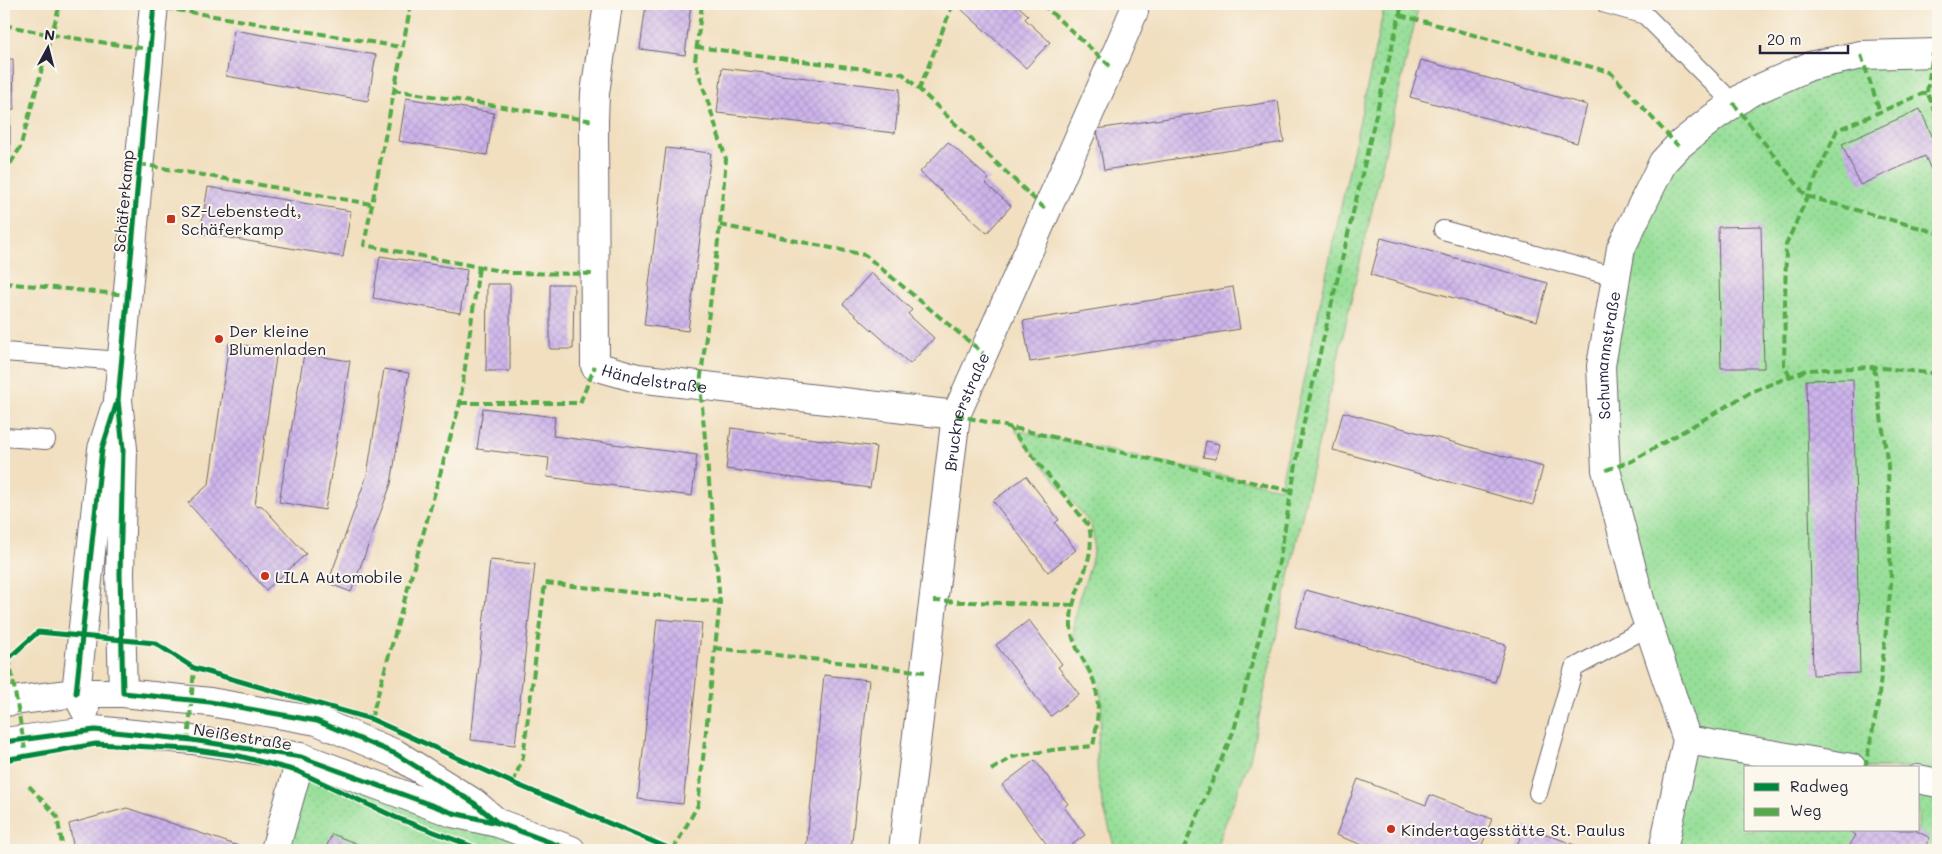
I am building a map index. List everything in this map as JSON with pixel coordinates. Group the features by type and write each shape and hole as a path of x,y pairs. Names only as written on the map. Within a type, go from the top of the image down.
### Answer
{"street":[{"name":"Schäferkamp","path":"123,693 120,574 123,449 118,400 154,4"},
{"name":"Händelstraße","path":"608,4 595,93 595,366 637,378 956,415"},
{"name":"Brucknerstraße","path":"903,850 956,415 1134,11 1134,4"},
{"name":"Schumannstraße","path":"1687,740 1648,627 1606,470 1601,366 1621,248 1663,162 1678,146 1749,93 1810,66 1861,55 1938,53"},
{"name":"Schäferkamp","path":"76,693 102,449 118,400"},
{"name":"Neißestraße","path":"4,702 76,693 123,693 210,702 317,722 396,754 474,803 498,823"},
{"path":"76,693 95,730 123,693"},
{"name":"Neißestraße","path":"4,742 95,730 192,740 299,764 453,813 498,823 571,850"},
{"path":"1663,850 1687,740 1840,766"},
{"path":"275,850 299,764"},
{"path":"1920,779 1938,783"}],"lane":[{"path":"1606,4 1645,15 1733,104"},
{"path":"1443,230 1616,277"},
{"path":"4,352 121,361"},
{"path":"4,437 46,440"},
{"path":"1538,793 1574,668 1648,627"}],"green space":[{"path":"1385,4 1419,4 1307,493 1250,759 1215,850 1115,850 1097,772 1097,751 1102,703 1095,674 1079,647 1074,632 1076,611 1093,551 1094,538 1091,525 1015,430 1280,488"},
{"path":"1938,55 1938,850 1663,850 1687,740 1606,470 1614,246 1663,162 1810,66"},
{"path":"301,757 571,850 275,850"}],"building":[{"path":"646,4 691,4 685,55 640,49"},
{"path":"964,4 1016,4 1028,15 1025,19 1050,42 1026,68 960,8"},
{"path":"234,30 376,55 368,101 226,76"},
{"path":"4,59 13,59 14,109 10,110 10,153 4,153"},
{"path":"1421,60 1587,105 1577,143 1410,97"},
{"path":"722,68 900,89 895,133 717,113"},
{"path":"406,98 494,113 487,155 399,141"},
{"path":"1278,101 1284,142 1104,170 1097,129"},
{"path":"1920,109 1938,149 1938,186 1925,156 1860,185 1842,144"},
{"path":"948,142 989,179 985,183 1011,206 987,233 920,172"},
{"path":"666,148 711,153 688,331 644,325"},
{"path":"208,187 351,211 343,257 200,233"},
{"path":"1761,226 1764,368 1721,368 1718,227"},
{"path":"1381,238 1548,283 1537,321 1371,275"},
{"path":"380,256 467,270 460,313 373,298"},
{"path":"871,273 912,310 908,314 934,338 910,364 843,304"},
{"path":"487,284 510,284 510,371 486,371"},
{"path":"550,284 574,284 573,349 550,349"},
{"path":"1233,287 1240,329 1030,362 1023,321"},
{"path":"229,343 277,350 255,505 262,506 306,554 266,590 188,503 209,484"},
{"path":"304,354 350,361 325,510 279,502"},
{"path":"384,369 409,373 391,484 351,592 328,583 367,475"},
{"path":"1853,379 1860,673 1813,675 1806,380"},
{"path":"483,408 555,417 553,436 697,455 692,496 547,477 549,458 477,449"},
{"path":"1343,412 1543,467 1533,505 1333,450"},
{"path":"731,428 876,447 870,488 726,469"},
{"path":"1206,441 1219,444 1216,459 1203,457"},
{"path":"1026,476 1059,520 1055,523 1076,550 1048,572 993,501"},
{"path":"490,560 535,564 515,745 471,740"},
{"path":"1306,590 1506,645 1495,682 1295,627"},
{"path":"657,619 702,623 683,804 638,799"},
{"path":"1029,620 1062,664 1058,667 1079,694 1051,716 996,645"},
{"path":"824,675 869,680 851,850 806,850"},
{"path":"1035,760 1068,804 1064,807 1085,835 1065,850 1051,850 1002,785"},
{"path":"1358,779 1426,805 1430,795 1492,819 1480,850 1376,850 1336,835"},
{"path":"127,808 250,850 74,850 69,824"},
{"path":"1525,826 1588,850 1515,850"},
{"path":"1851,832 1919,832 1930,838 1923,850 1847,850 1856,835"},
{"path":"332,834 373,850 325,850"}],"marked path":[{"path":"4,174 20,148 60,4"},
{"path":"411,4 364,245 511,273 595,274"},
{"path":"673,850 698,805 720,602 700,384 720,225 726,159 695,61 702,4"},
{"path":"919,90 953,4"},
{"path":"1042,4 1110,66"},
{"path":"1183,850 1234,730 1278,568 1302,430 1402,4"},
{"path":"153,6 401,47"},
{"path":"1400,15 1610,72 1678,146"},
{"path":"4,25 52,35 148,49"},
{"path":"696,47 903,74 1046,210"},
{"path":"1927,92 1933,53"},
{"path":"1861,55 1880,112"},
{"path":"393,90 594,121"},
{"path":"1790,377 1784,365 1786,245 1837,130 1927,92 1938,118"},
{"path":"1733,103 1806,196 1938,233"},
{"path":"139,164 371,204"},
{"path":"720,225 865,255 983,353"},
{"path":"371,719 460,403 479,267"},
{"path":"4,283 127,295"},
{"path":"460,403 580,403 595,366"},
{"path":"1606,470 1632,461 1751,392 1807,370 1874,367 1938,374"},
{"path":"1865,766 1878,704 1891,584 1888,466 1874,367"},
{"path":"956,415 1291,491"},
{"path":"991,770 1013,757 1052,750 1093,746 1098,714 1094,682 1074,641 1071,626 1074,601 1090,553 1089,526 1009,427"},
{"path":"513,783 523,757 545,583 720,602"},
{"path":"933,601 1073,605"},
{"path":"715,648 925,672"},
{"path":"9,658 26,755"},
{"path":"188,743 194,668"},
{"path":"29,786 57,816 63,850"}],"cycle path":[{"path":"154,4 118,400 123,449 120,574 123,693 210,702 317,721 396,754 474,803 498,823"},
{"path":"76,693 102,449 116,405"},
{"path":"4,660 9,658 38,632 155,643 194,668 371,719 513,783 673,850"},
{"path":"4,742 95,730 192,740 301,757 453,813 498,823 571,850"},
{"path":"4,760 96,744 188,749 239,756 297,771 397,818 482,850"}],"place":[{"name":"SZ-Lebenstedt, Schäferkamp","path":"171,219"},
{"name":"Der kleine Blumenladen","path":"219,339"},
{"name":"LILA Automobile","path":"265,576"},
{"name":"Kindertagesstätte St. Paulus","path":"1391,829"}]}
